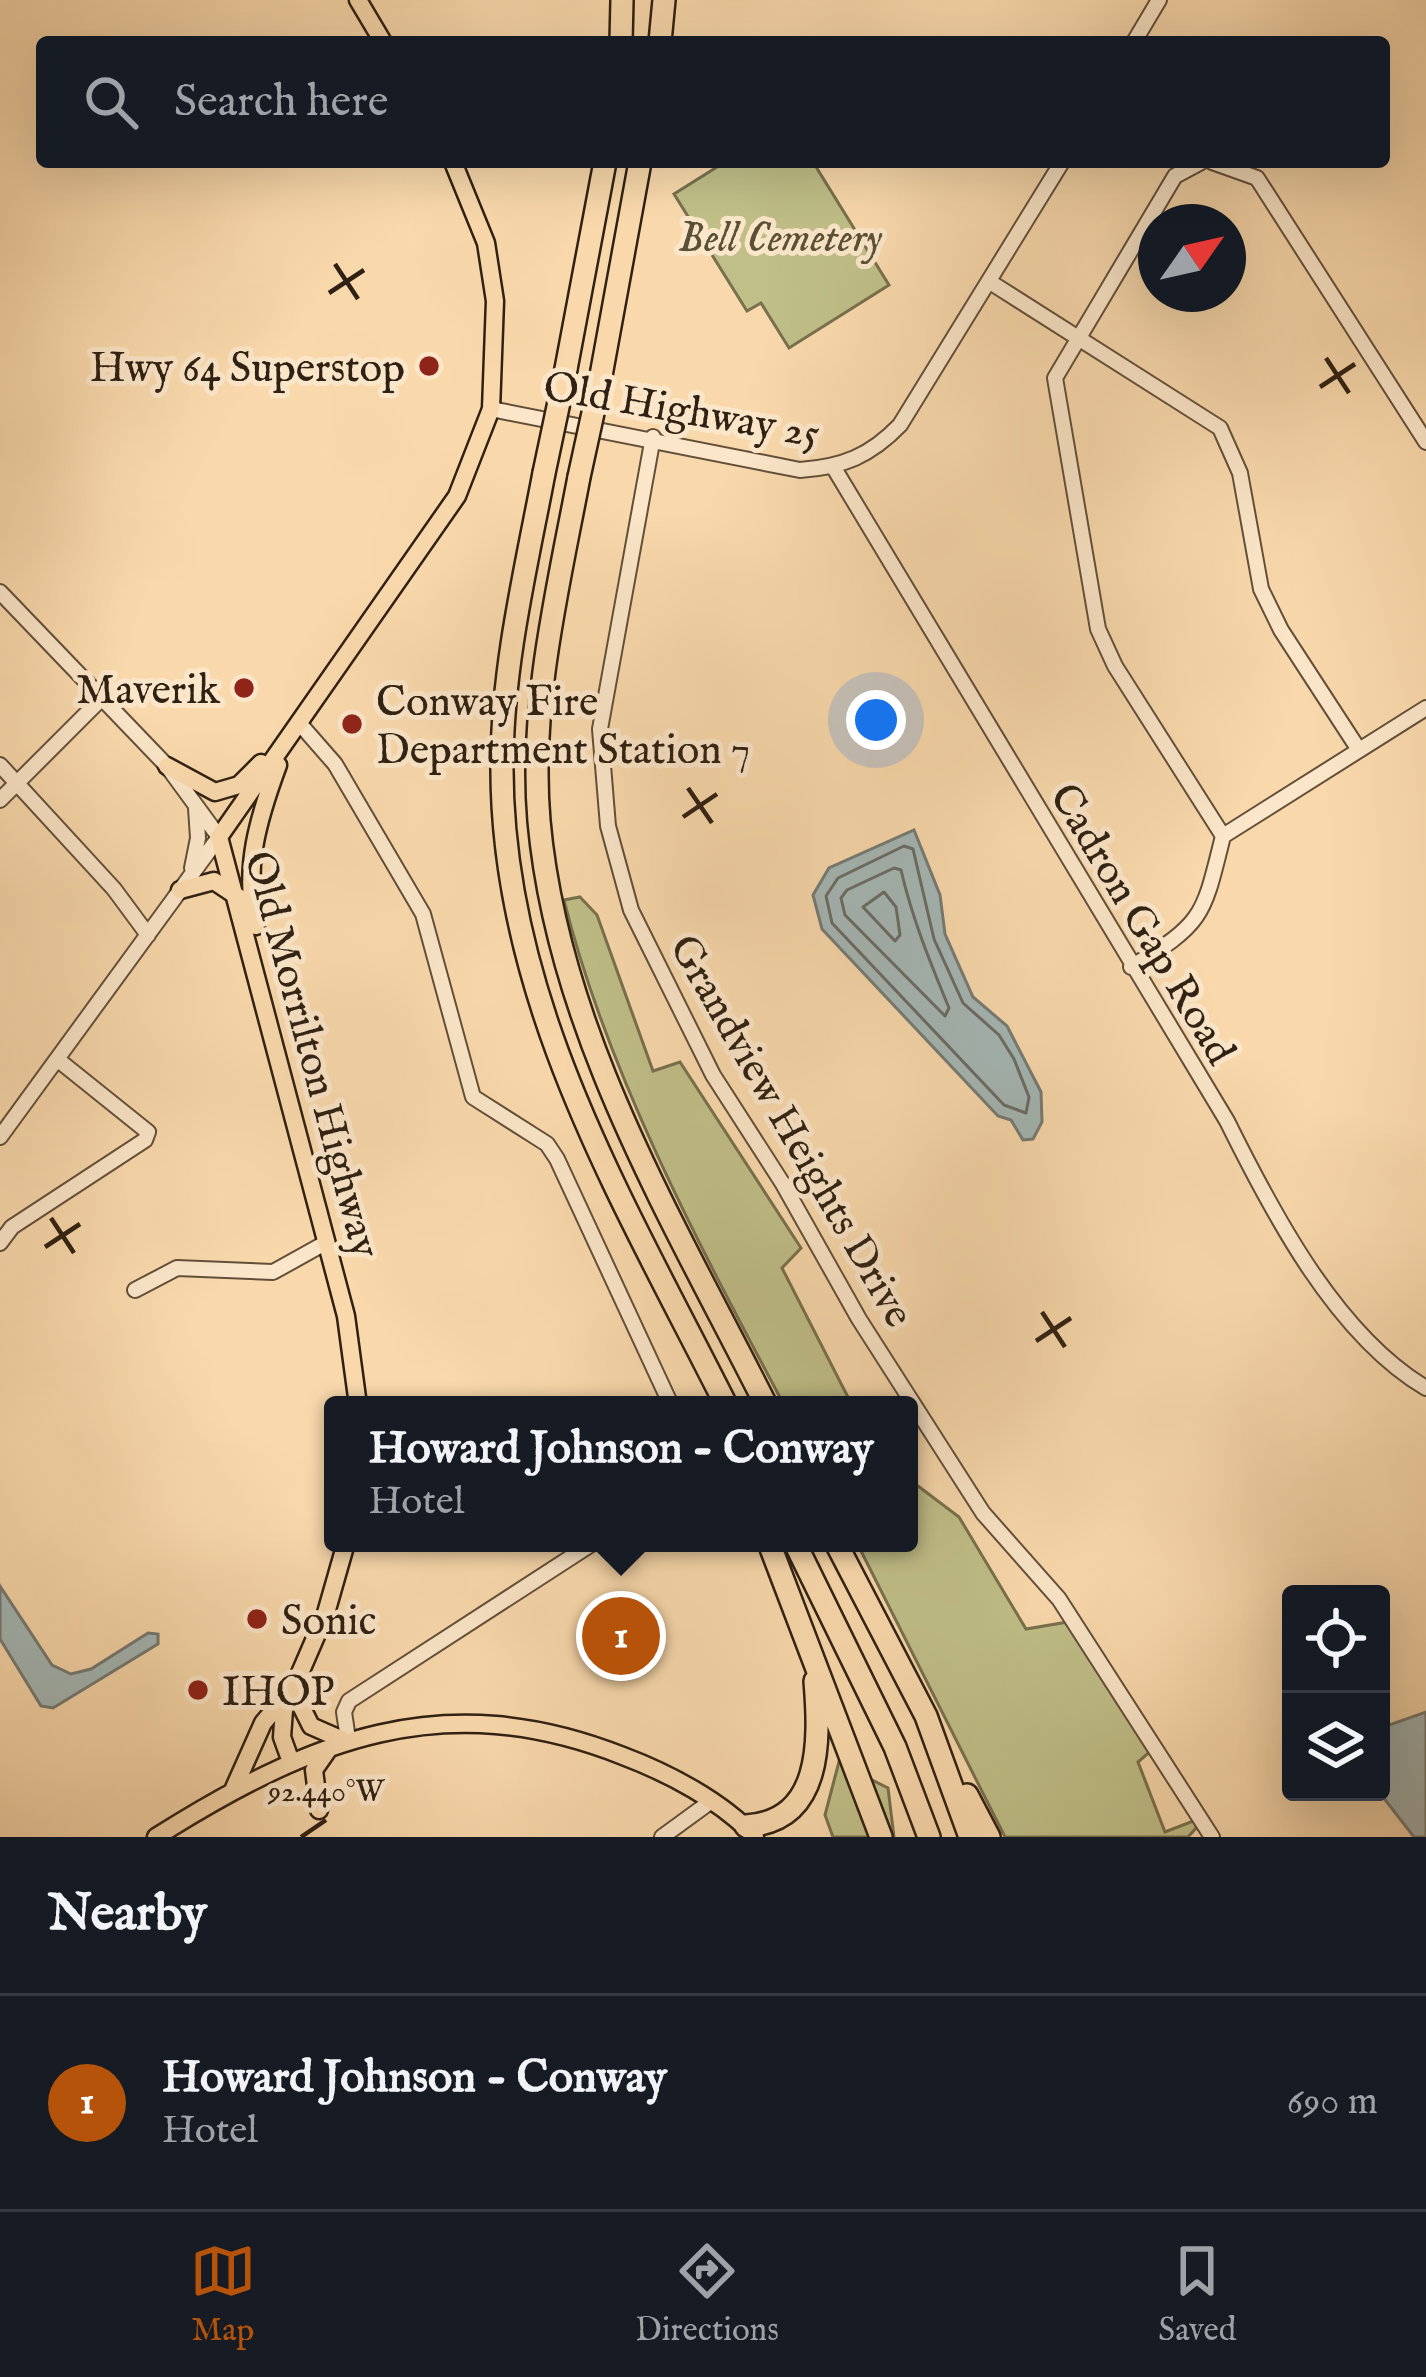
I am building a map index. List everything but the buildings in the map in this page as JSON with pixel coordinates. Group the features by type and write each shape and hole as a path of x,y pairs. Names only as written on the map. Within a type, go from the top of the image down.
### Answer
{"highway":[{"path":"622,0 622,36"},
{"path":"661,36 664,0"},
{"path":"604,168 544,473 506,698 502,764 516,907 535,997 574,1099 718,1396"},
{"path":"639,168 545,651 539,819 560,943 604,1080 762,1396"},
{"path":"773,1552 881,1837"},
{"path":"799,1552 895,1747 929,1837"},
{"path":"841,1552 988,1837"},
{"path":"751,1832 788,1816 806,1787 816,1729 812,1657"},
{"path":"926,1716 970,1837"}],"main road":[{"path":"358,0 379,36"},
{"name":"Old Morrilton Highway","path":"357,1396 346,1316 219,837 457,496 491,409 495,301 487,243 456,168"},
{"path":"167,766 198,788 227,791 251,775 300,724"},
{"path":"277,1046 250,870 258,820 300,724"},
{"path":"185,882 214,881 238,898"},
{"path":"291,1762 281,1725 326,1613 343,1552"},
{"path":"292,1688 310,1726 346,1740"},
{"path":"234,1788 263,1723 292,1688"},
{"path":"156,1837 234,1788 346,1740 411,1724 490,1723 534,1729 627,1757 670,1775 751,1832"},
{"path":"319,1810 315,1765 346,1740"}],"street":[{"path":"1138,36 1160,0"},
{"name":"Old Highway 25","path":"491,409 653,437 800,470 834,468 879,446 900,425 1058,168"},
{"path":"1190,168 1175,176 1054,378 1098,629 1115,666 1223,836"},
{"path":"1229,168 1257,178 1426,442"},
{"path":"989,282 1220,428 1240,473 1261,589 1281,630 1359,750"},
{"name":"Grandview Heights Drive","path":"653,437 600,729 608,826 632,910 713,1075 908,1396"},
{"name":"Cadron Gap Road","path":"834,468 1130,967 1227,1121 1264,1195 1359,1336 1398,1371 1426,1388"},
{"path":"0,592 167,766 219,837 0,1137"},
{"path":"0,800 101,698"},
{"path":"1130,967 1180,937 1204,913 1223,836 1426,708"},
{"path":"300,724 335,764 423,914 472,1097 547,1144 557,1159 667,1396"},
{"path":"0,765 146,937"},
{"path":"185,882 198,838 194,803"},
{"path":"0,1243 13,1227 145,1140 148,1132 57,1059"},
{"path":"135,1290 177,1268 273,1272 327,1242"},
{"name":"Grandview Heights Drive","path":"918,1411 983,1513 1059,1599 1212,1837"},
{"path":"346,1740 344,1712 349,1701 579,1552"},
{"path":"662,1837 710,1802"}],"green space":[{"name":"Bell Cemetery","path":"715,168 817,168 889,285 789,348 761,303 747,311 674,194"},
{"path":"580,897 597,915 653,1071 680,1062 801,1248 782,1268 847,1396 779,1396 630,1094 582,965 564,900"},
{"path":"918,1486 959,1517 1026,1629 1068,1622 1152,1750 1138,1762 1165,1832 1193,1821 1197,1827 1188,1837 1005,1837 862,1552 918,1552"},
{"path":"841,1754 864,1776 888,1788 894,1837 833,1837 825,1815"}],"water":[{"path":"914,830 940,895 945,934 973,997 1007,1026 1041,1092 1042,1122 1033,1139 1023,1140 1011,1120 998,1116 822,929 813,895 829,868"},
{"path":"0,1586 52,1665 71,1674 91,1669 148,1633 158,1634 158,1644 53,1708 41,1706 0,1639"},
{"path":"1426,1712 1426,1837 1414,1837 1386,1801 1390,1801 1390,1725"}],"place":[{"name":"Hwy 64 Superstop","path":"429,366"},
{"name":"Maverik","path":"244,688"},
{"name":"Conway Fire Department Station 7","path":"352,724"},
{"name":"Sonic","path":"257,1619"},
{"name":"Howard Johnson - Conway","path":"621,1636"},
{"name":"IHOP","path":"198,1690"}]}
